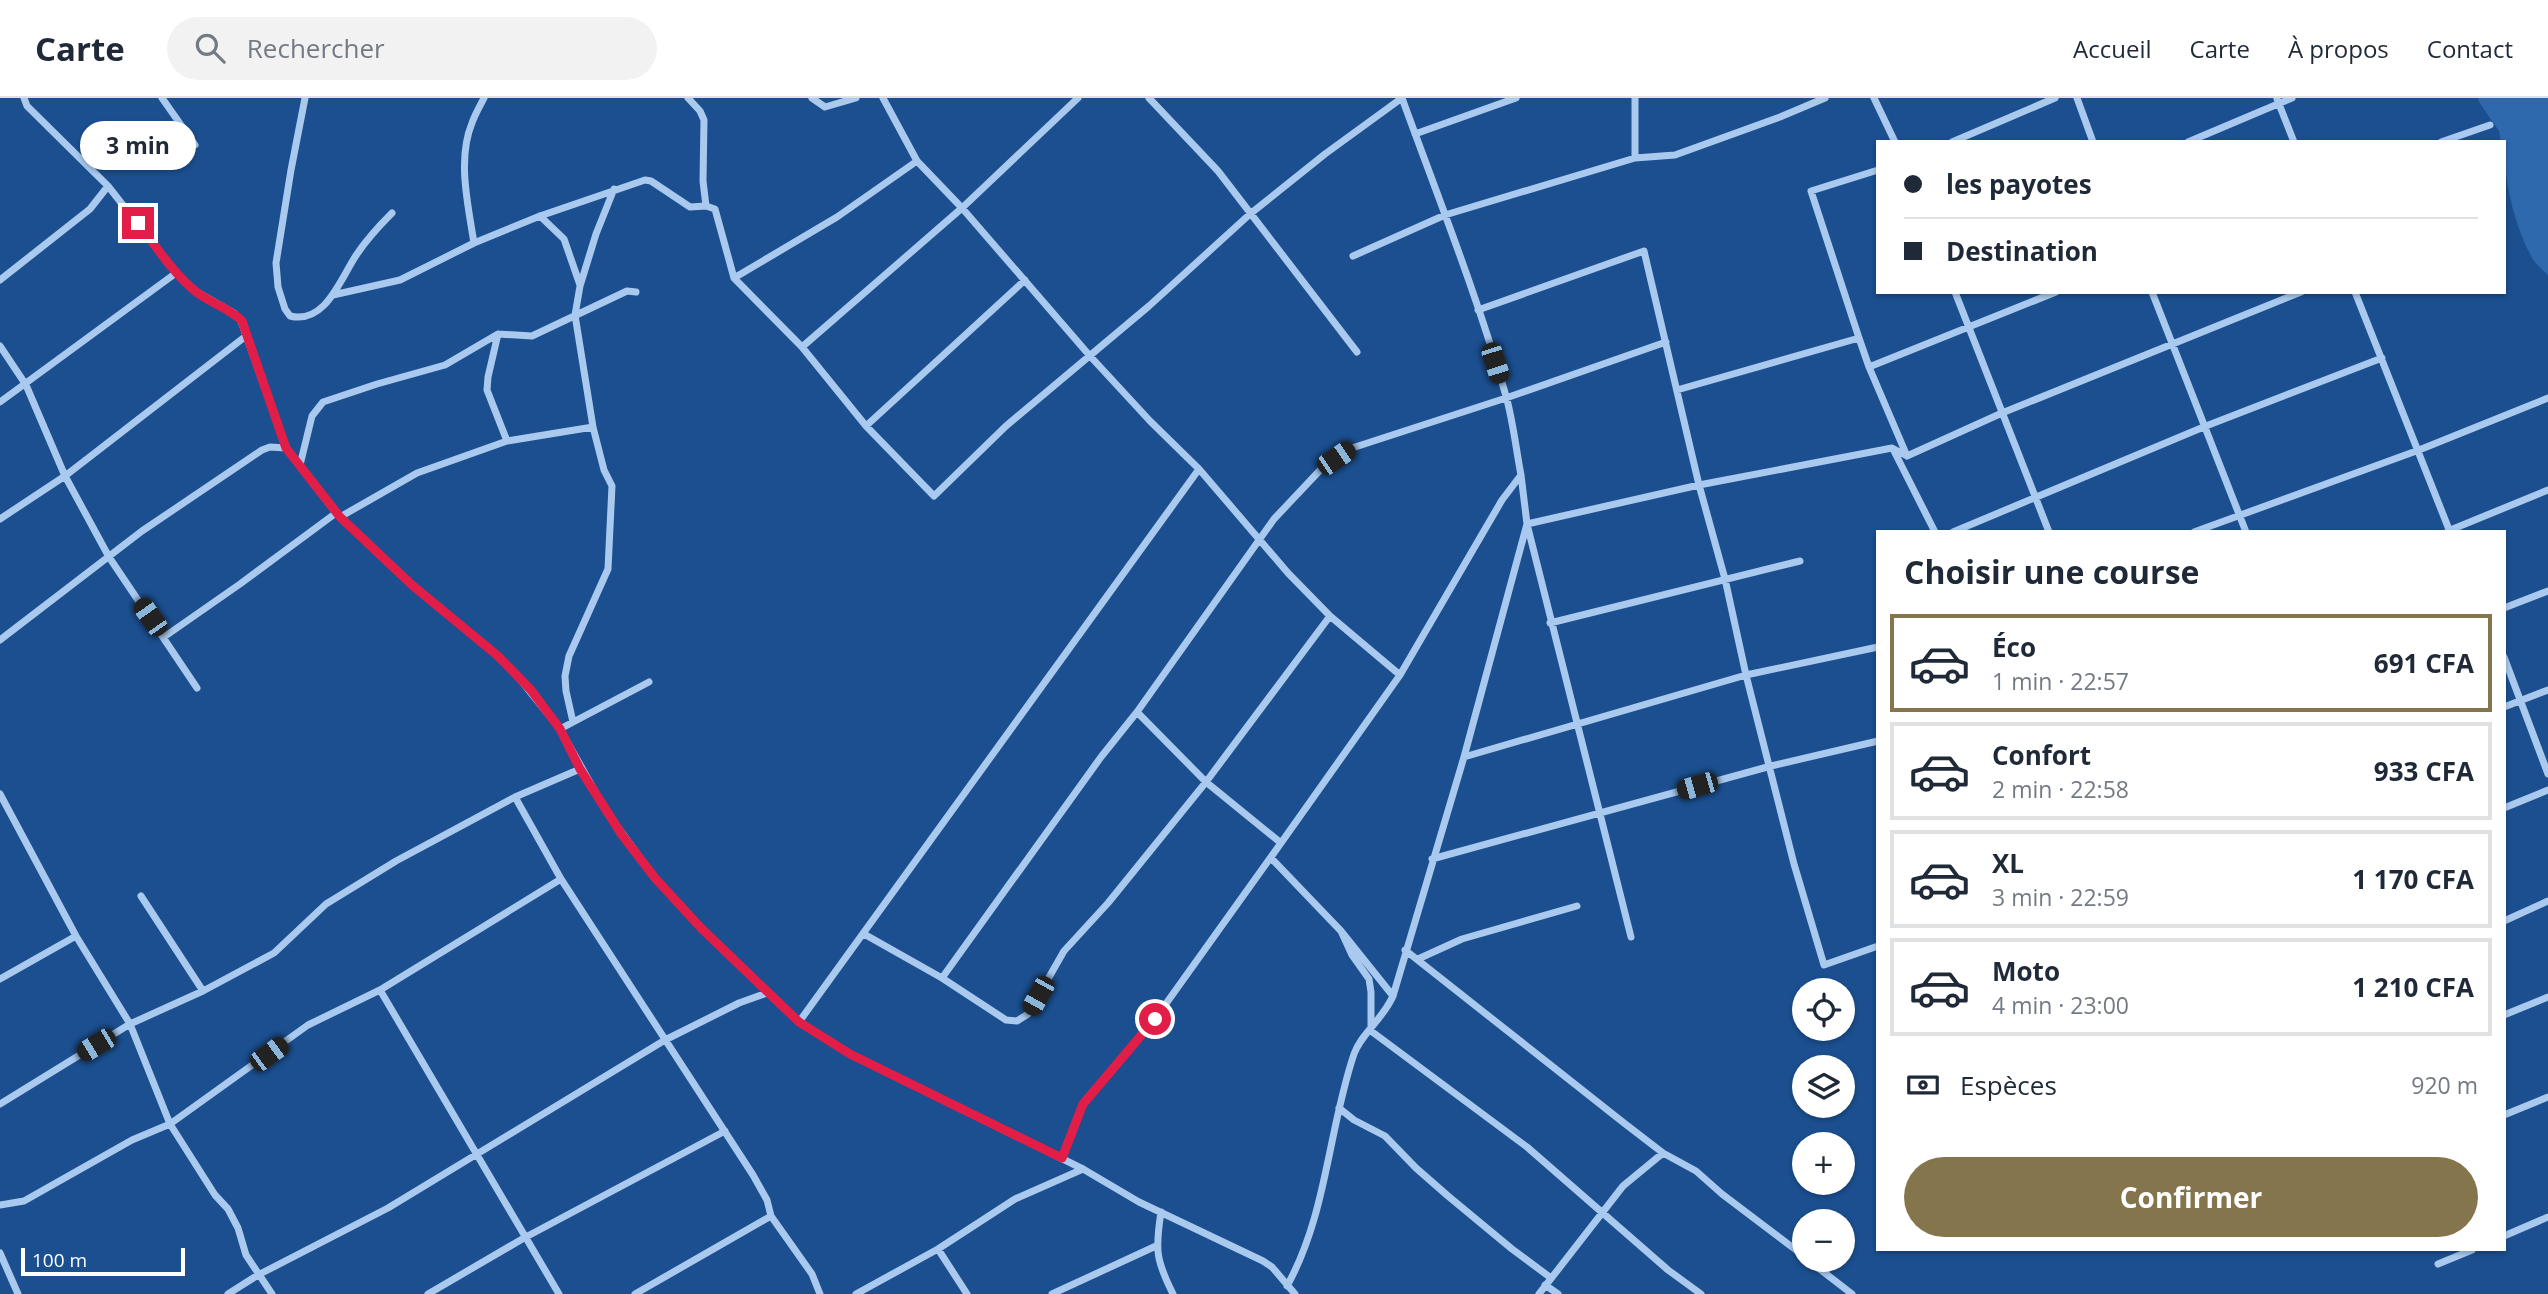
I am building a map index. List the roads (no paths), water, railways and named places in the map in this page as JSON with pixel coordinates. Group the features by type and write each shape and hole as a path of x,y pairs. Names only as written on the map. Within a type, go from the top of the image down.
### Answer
{"street":[{"path":"24,98 27,106 108,187 176,273 197,292 234,313 242,321 286,448 338,515 412,585 498,656 531,690 560,729 580,769 622,835 655,878 767,993 799,1022 850,1054 1263,1261 1272,1267 1295,1294"},
{"path":"162,98 195,145"},
{"path":"305,98 290,170 276,263 278,287 290,316 298,318 318,311 333,295 355,256 392,213"},
{"path":"474,243 467,201 465,152 471,123 484,98"},
{"path":"688,98 695,104 704,120 703,181 706,206"},
{"path":"812,98 825,107 856,98"},
{"path":"883,98 917,161 962,208 1090,356 1199,469 1259,541 1330,616 1400,675"},
{"path":"802,347 962,208 1078,98"},
{"path":"1149,98 1218,171 1357,352"},
{"path":"333,295 400,280 474,243 540,216 614,189 645,180 651,181 690,207 706,206 715,209 734,278 802,347 866,426 934,496 1006,426 1090,356 1250,214 1325,154 1402,98 1478,310 1506,398 1521,475 1527,524 1631,937"},
{"path":"1415,134 1516,98"},
{"path":"1634,98 1636,158"},
{"path":"1353,256 1445,215 1636,158 1675,155 1825,98"},
{"path":"1874,98 1894,140"},
{"path":"1957,140 2055,98"},
{"path":"2077,98 2092,140"},
{"path":"2192,140 2278,100 2292,98"},
{"path":"2278,100 2293,140"},
{"path":"2446,140 2490,124"},
{"path":"734,278 837,217 917,161"},
{"path":"1876,171 1811,191 1859,338 1908,456"},
{"path":"0,279 82,216 108,187"},
{"path":"573,723 565,676 569,656 608,569 612,486 604,470 593,427 575,315 580,286 596,234 614,189"},
{"path":"540,216 564,239 580,286"},
{"path":"1478,310 1644,251 1699,485 1726,579 1746,675 1794,864 1824,965 1876,947"},
{"path":"0,402 176,273"},
{"path":"866,426 1025,280"},
{"path":"300,465 312,416 323,402 445,365 498,334 532,336 627,291 636,292"},
{"path":"1956,294 2048,530"},
{"path":"1870,367 2051,294"},
{"path":"2153,294 2245,530"},
{"path":"1908,456 2002,413 2296,294"},
{"path":"2356,294 2448,530"},
{"path":"498,334 487,390 507,440"},
{"path":"0,519 65,476 246,336"},
{"path":"1677,390 1859,338"},
{"path":"943,978 1274,519 1324,466 1349,449 1666,342"},
{"path":"0,346 26,385 65,476 109,558 198,688"},
{"path":"1958,530 2206,426 2382,358"},
{"path":"2199,530 2419,450 2548,398"},
{"path":"164,637 338,515 417,473 507,440 593,427"},
{"path":"0,640 142,531 262,450 270,447 286,448"},
{"path":"1527,524 1699,485 1892,448 1908,456"},
{"path":"1892,448 1934,530"},
{"path":"799,1022 1199,469"},
{"path":"1062,1158 1083,1104 1155,1019 1400,675 1502,500 1521,475"},
{"path":"2454,530 2548,490"},
{"path":"1287,1286 1303,1255 1318,1212 1339,1108 1356,1047 1371,1031 1393,996 1464,757 1527,524"},
{"path":"1550,623 1800,561"},
{"path":"2506,607 2548,591"},
{"path":"863,934 943,978 1006,1020 1017,1021 1028,1014 1064,951 1108,903 1206,782 1330,616"},
{"path":"1464,757 1746,675 1876,646"},
{"path":"2506,662 2548,774"},
{"path":"560,729 649,682"},
{"path":"2506,706 2548,690"},
{"path":"1137,712 1206,782 1281,843"},
{"path":"1432,859 1771,766 1876,741"},
{"path":"0,1104 130,1024 203,991 274,953 326,904 384,868 516,797 580,769"},
{"path":"2506,807 2548,790"},
{"path":"0,793 76,936 130,1024 170,1124 215,1195 228,1209 238,1228 246,1255 272,1294"},
{"path":"516,797 561,879 758,1184 767,1200 771,1216 812,1274 820,1294"},
{"path":"1270,858 1341,931 1393,996"},
{"path":"0,1205 23,1201 132,1140 170,1124 308,1025 380,990 561,879"},
{"path":"141,896 203,991"},
{"path":"2506,920 2548,901"},
{"path":"1418,959 1462,939 1577,906"},
{"path":"1341,931 1352,955 1369,979 1371,1031"},
{"path":"0,979 76,936"},
{"path":"1405,950 1663,1153 1696,1171 1792,1247"},
{"path":"380,990 559,1294"},
{"path":"228,1294 258,1275 388,1208 665,1040 739,1003 767,993"},
{"path":"2506,1014 2548,997"},
{"path":"1371,1031 1527,1147 1668,1270 1701,1294"},
{"path":"2506,1114 2548,1097"},
{"path":"1339,1108 1354,1120 1385,1136 1448,1196 1548,1282 1558,1294"},
{"path":"428,1294 524,1238 725,1131"},
{"path":"1539,1294 1631,1178 1663,1153"},
{"path":"856,1294 938,1249 1015,1199 1083,1169"},
{"path":"1161,1212 1156,1246 1163,1274 1173,1294"},
{"path":"635,1294 771,1216"},
{"path":"2506,1235 2548,1217"},
{"path":"1052,1294 1156,1246"},
{"path":"938,1249 967,1294"},
{"path":"2438,1264 2470,1251"},
{"path":"0,1253 18,1294"},
{"path":"1824,1272 1852,1294"}]}
